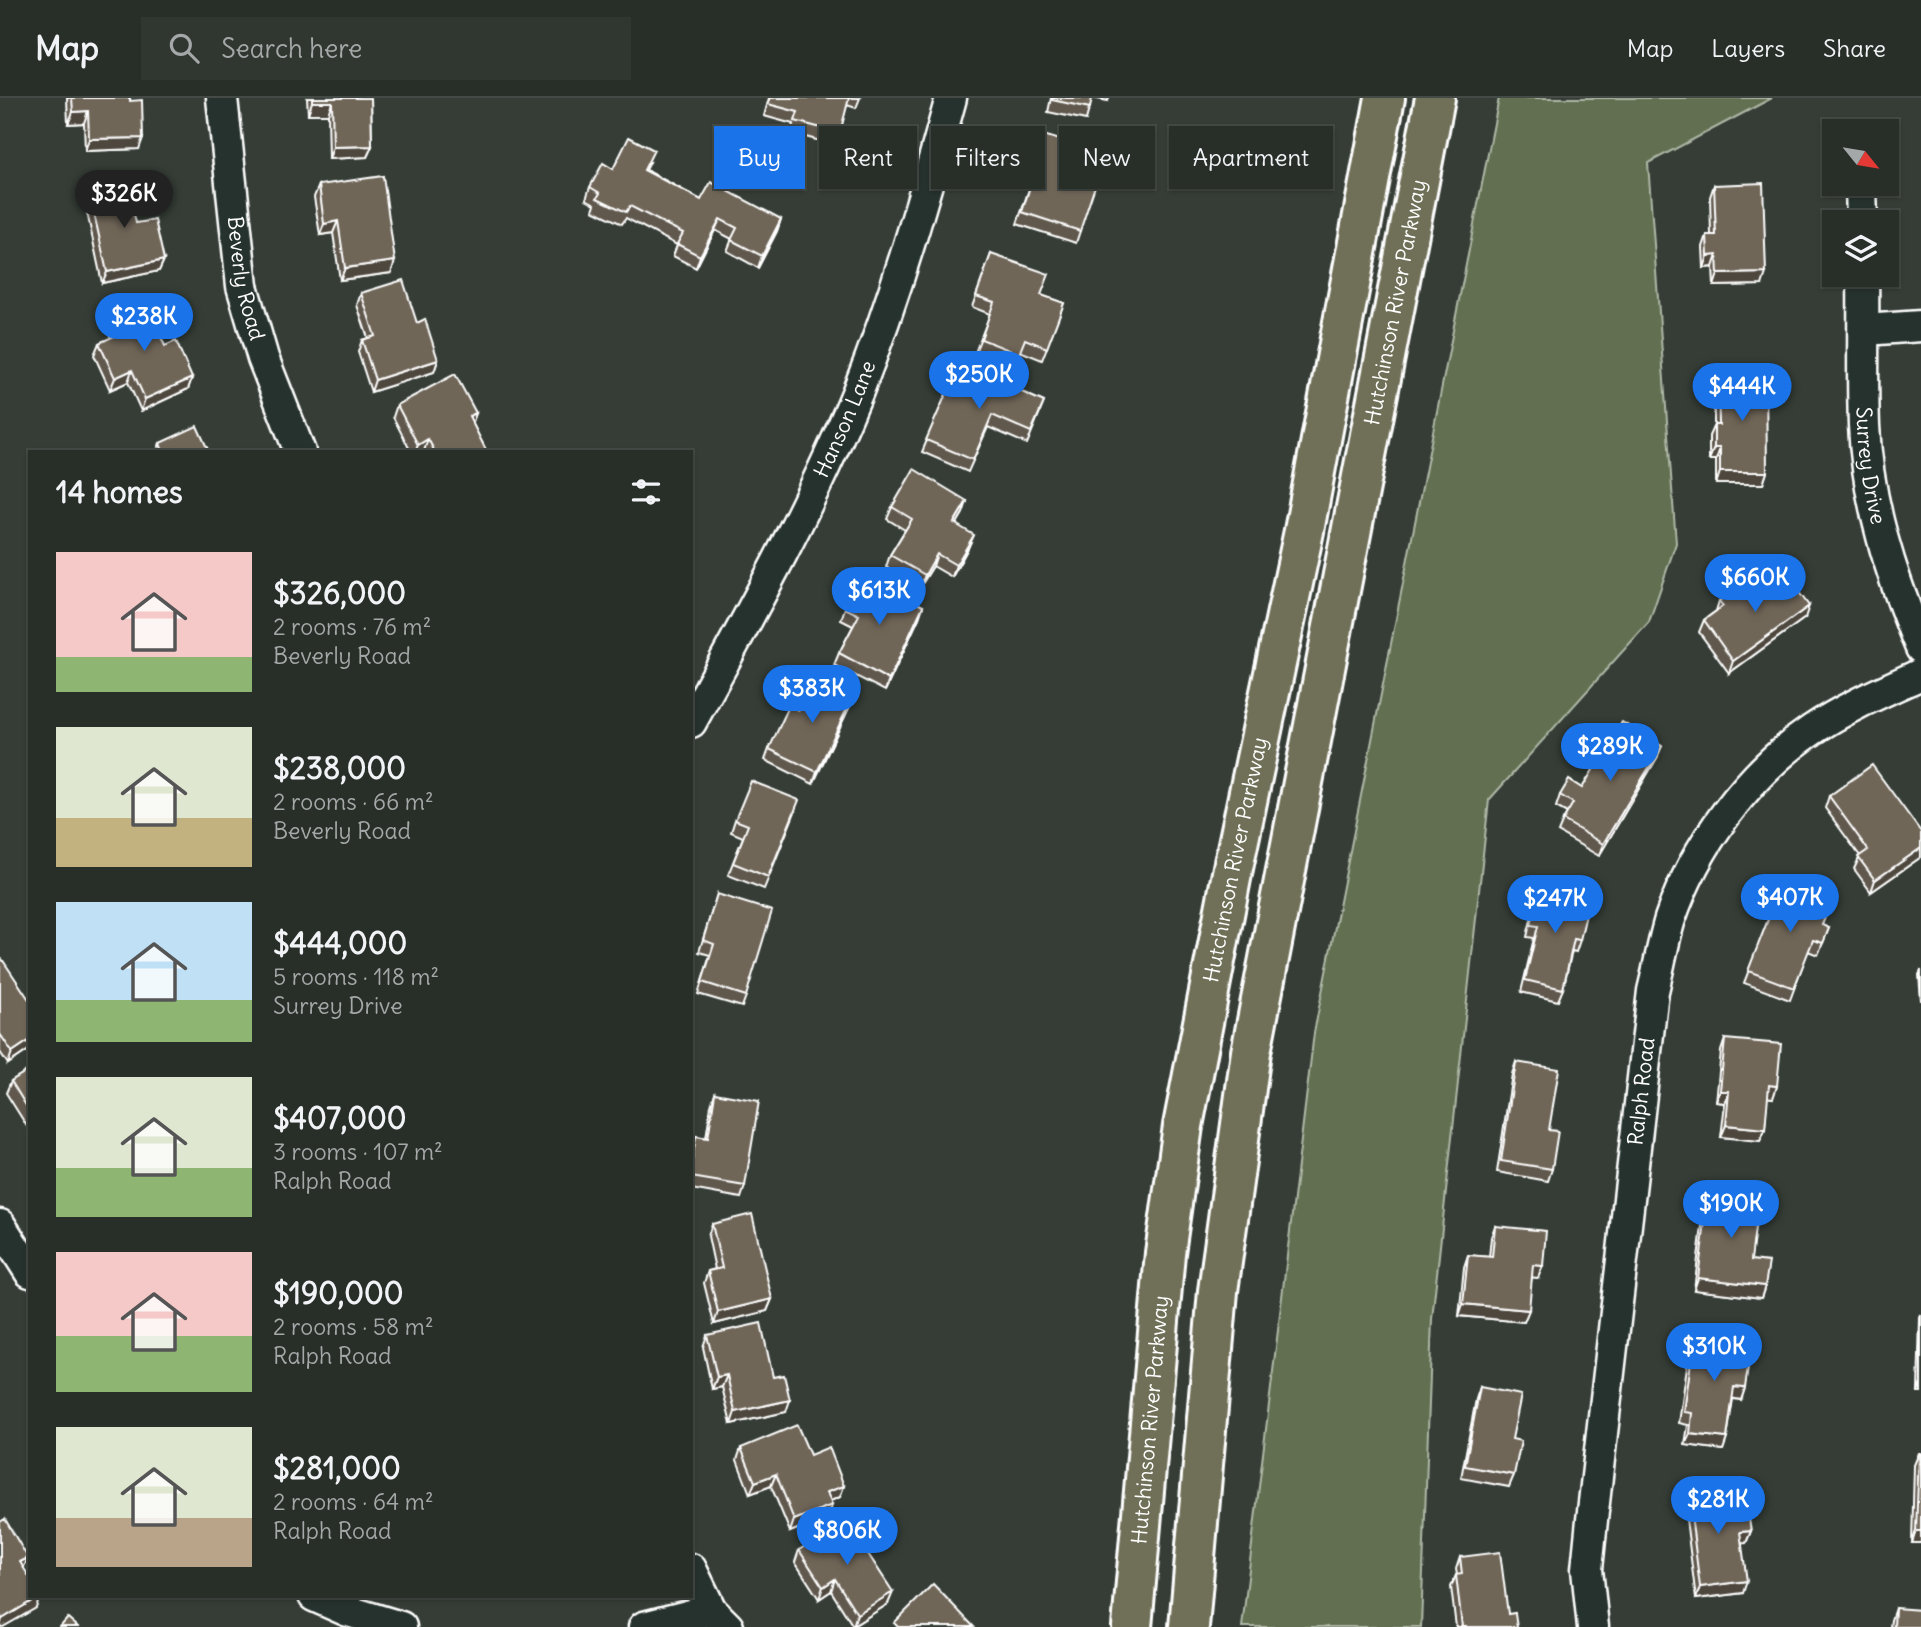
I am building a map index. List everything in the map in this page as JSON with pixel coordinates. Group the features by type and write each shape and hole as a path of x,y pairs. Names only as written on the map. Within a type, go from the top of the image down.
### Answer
{"highway":[{"name":"Hutchinson River Parkway","path":"1132,1627 1165,1253 1183,1126 1235,855 1304,531 1385,98"},
{"name":"Hutchinson River Parkway","path":"1189,1627 1214,1332 1251,1052 1435,98"}],"street":[{"name":"Beverly Road","path":"222,98 242,286 263,358 299,450"},
{"name":"Hanson Lane","path":"693,718 766,586 814,489 857,392 913,238 951,98"},
{"name":"Surrey Drive","path":"1863,287 1864,427 1871,485 1902,602 1921,648"},
{"path":"1864,330 1921,326"},
{"name":"Ralph Road","path":"1593,1627 1587,1569 1653,991 1671,918 1704,846 1738,800 1779,757 1812,730 1921,674"},
{"path":"0,1225 28,1269"},
{"path":"643,1627 720,1618 693,1572"},
{"path":"319,1598 348,1611 401,1627"}],"green space":[{"path":"1499,98 1772,98 1648,163 1676,543 1649,622 1489,800 1432,1319 1421,1627 1242,1627 1314,1033"}],"building":[{"path":"72,98 142,100 143,138 89,139 88,111 73,112"},
{"path":"312,98 371,98 372,146 333,147 332,102 312,102"},
{"path":"770,98 849,98 842,126 819,127 795,121 798,112 768,104"},
{"path":"1092,98 1090,108 1052,100"},
{"path":"1045,136 1059,140 1059,189 1094,189 1080,231 1022,212 1029,189 1045,189"},
{"path":"629,137 654,150 644,170 701,200 711,182 714,184 714,189 724,189 781,219 762,256 731,240 737,228 720,219 700,256 677,244 683,233 630,206 626,212 597,198 600,193 590,187 603,163 613,169"},
{"path":"383,176 395,261 345,268 338,221 324,224 319,185"},
{"path":"127,183 136,223 155,220 164,260 107,272 89,191"},
{"path":"1763,183 1766,273 1718,274 1717,255 1708,256 1707,235 1716,235 1714,185"},
{"path":"991,254 1049,274 1041,295 1064,303 1047,348 1025,339 1019,354 981,339 994,302 976,296"},
{"path":"403,280 417,323 425,319 438,360 375,380 362,340 375,336 361,293"},
{"path":"145,302 165,346 176,341 192,378 145,399 132,370 115,378 99,343 119,334 111,318"},
{"path":"959,364 1044,402 1031,432 992,415 973,460 926,440"},
{"path":"455,374 476,413 469,416 486,450 434,450 428,439 418,445 397,405"},
{"path":"1766,374 1767,472 1720,472 1720,448 1714,448 1714,425 1719,425 1718,375"},
{"path":"197,426 208,450 162,450 160,443"},
{"path":"914,469 967,501 954,523 974,535 956,565 937,554 925,575 890,555 912,519 892,507"},
{"path":"1782,569 1809,606 1733,661 1704,620 1723,606 1719,601 1735,589 1741,598"},
{"path":"862,575 923,606 889,680 839,653 859,615 845,608"},
{"path":"814,678 853,696 817,772 769,749 789,706 799,710"},
{"path":"1622,722 1662,746 1603,844 1563,820 1573,803 1560,795 1569,780 1582,788"},
{"path":"1872,765 1921,832 1921,848 1875,880 1858,857 1868,850 1829,796"},
{"path":"751,781 799,800 768,877 733,863 748,825 735,820"},
{"path":"1783,881 1832,900 1822,925 1829,928 1823,943 1813,940 1794,988 1748,971"},
{"path":"1540,886 1590,897 1580,940 1574,939 1563,989 1525,980 1538,926 1531,925"},
{"path":"717,894 772,911 746,996 702,982 714,944 703,940"},
{"path":"2,959 28,998 28,1041 12,1052 0,1034"},
{"path":"1725,1039 1781,1044 1777,1086 1769,1085 1765,1129 1726,1125 1729,1091 1720,1091"},
{"path":"1516,1062 1559,1069 1549,1130 1558,1131 1552,1169 1501,1161"},
{"path":"28,1070 28,1109 11,1081"},
{"path":"715,1093 759,1101 745,1186 693,1177 696,1136 708,1138"},
{"path":"1709,1190 1759,1196 1751,1260 1769,1262 1765,1286 1698,1278"},
{"path":"752,1214 772,1299 718,1312 708,1271 722,1268 712,1224"},
{"path":"1495,1226 1546,1231 1543,1266 1533,1265 1529,1310 1463,1304 1468,1255 1492,1257"},
{"path":"761,1323 773,1377 784,1375 790,1400 735,1412 727,1375 717,1377 707,1335"},
{"path":"1695,1333 1744,1340 1742,1359 1749,1360 1745,1388 1734,1387 1727,1438 1690,1434 1692,1413 1684,1412"},
{"path":"1480,1387 1521,1395 1512,1439 1521,1441 1514,1475 1465,1466"},
{"path":"797,1425 810,1455 829,1447 844,1486 827,1492 832,1505 794,1520 776,1474 755,1482 741,1448"},
{"path":"1919,1453 1921,1531 1916,1531"},
{"path":"1735,1486 1739,1514 1748,1513 1751,1531 1740,1532 1747,1581 1700,1587 1688,1491"},
{"path":"5,1519 28,1558 20,1562 28,1575 28,1598 37,1598 2,1619 0,1615 0,1522"},
{"path":"846,1520 893,1592 857,1614 835,1579 823,1587 799,1550"},
{"path":"1500,1552 1508,1614 1515,1613 1517,1627 1462,1627 1456,1575 1462,1574 1460,1557"},
{"path":"933,1584 974,1627 898,1627 894,1623"},
{"path":"1895,1608 1921,1610 1921,1627 1894,1627"},
{"path":"68,1618 78,1627 60,1627"}]}
